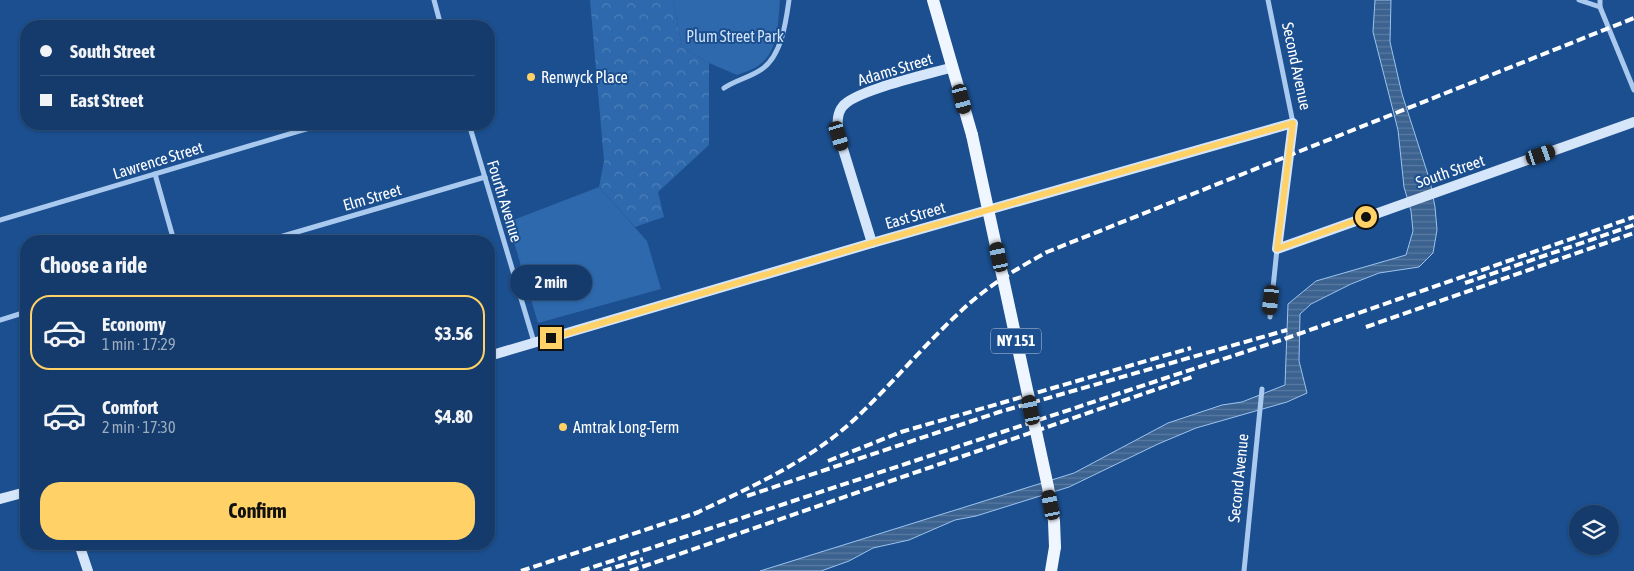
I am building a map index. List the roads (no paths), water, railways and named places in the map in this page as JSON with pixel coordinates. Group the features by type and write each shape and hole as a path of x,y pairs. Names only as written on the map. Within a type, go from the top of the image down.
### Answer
{"main road":[{"name":"NY 151","path":"933,0 972,135 1048,487 1054,521 1054,547 1051,571"}],"street":[{"path":"434,0 439,20"},
{"path":"724,88 736,80 764,68 773,56 786,22 789,0"},
{"name":"Second Avenue","path":"1268,0 1293,123 1270,317"},
{"path":"1580,0 1600,7"},
{"path":"1600,0 1600,7 1634,90"},
{"name":"Adams Street","path":"872,243 839,136 837,127 840,110 849,100 865,93 953,67"},
{"name":"South Street","path":"1277,249 1634,122"},
{"name":"East Street","path":"495,354 872,243 1293,123"},
{"name":"Lawrence Street","path":"0,220 303,130"},
{"name":"Fourth Avenue","path":"471,130 534,343"},
{"path":"155,174 172,235"},
{"name":"Elm Street","path":"287,235 485,177"},
{"path":"0,320 20,314"},
{"name":"Second Avenue","path":"1244,571 1262,389"},
{"path":"0,499 20,494"},
{"path":"81,550 88,571"}],"railway":[{"path":"694,514 737,494 799,461 838,434 980,294 1047,252 1634,18"},
{"path":"581,571 1284,339 1634,217"},
{"path":"1465,283 1634,225"},
{"path":"1366,327 1634,233"},
{"path":"747,496 999,412 1287,330"},
{"path":"828,461 901,432 1191,348"},
{"path":"630,571 1195,376"},
{"path":"521,571 699,512"},
{"path":"603,571 643,559"}],"place":[{"name":"Renwyck Place","path":"531,77"},
{"name":"Amtrak Long-Term","path":"563,427"}],"park label":[{"name":"Plum Street Park","path":"735,36"}]}
